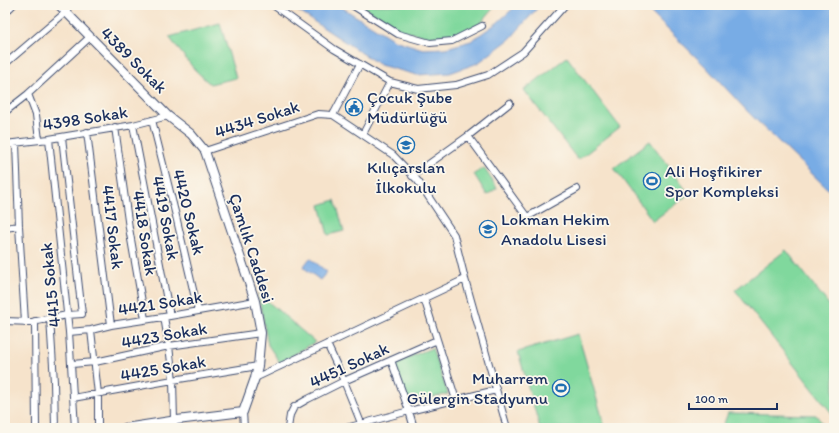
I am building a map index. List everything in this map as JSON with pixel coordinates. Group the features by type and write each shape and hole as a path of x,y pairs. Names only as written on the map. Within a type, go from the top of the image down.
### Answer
{"main road":[{"name":"4389 Sokak","path":"58,5 168,116 191,134"},
{"name":"Çamlık Caddesi","path":"191,134 205,151 255,301 261,333 256,378 243,412"},
{"path":"125,428 169,424 243,412"}],"street":[{"path":"5,13 13,5"},
{"path":"273,5 334,49 390,82 418,89 456,85 488,76 523,52 565,5"},
{"path":"352,5 398,34 430,43 452,41 482,26"},
{"path":"5,64 66,12"},
{"path":"5,112 28,94 90,37"},
{"path":"360,64 333,115 394,155 418,181 454,235 507,428"},
{"path":"362,134 390,82"},
{"path":"28,94 36,114 39,140"},
{"path":"412,176 468,136 510,103"},
{"name":"4434 Sokak","path":"205,151 318,114 333,115"},
{"name":"4398 Sokak","path":"5,144 49,139 133,125 168,116"},
{"name":"4420 Sokak","path":"152,120 198,311"},
{"name":"4419 Sokak","path":"133,125 167,316 173,380 169,424"},
{"name":"4418 Sokak","path":"115,127 129,228 144,319"},
{"name":"4417 Sokak","path":"87,132 111,325"},
{"path":"468,136 527,217 577,189"},
{"path":"5,322 35,321 67,315 82,314 62,137"},
{"name":"4415 Sokak","path":"49,139 72,364 75,428"},
{"path":"16,143 25,322"},
{"path":"5,228 19,226"},
{"path":"256,378 465,279"},
{"path":"424,298 456,400"},
{"name":"4421 Sokak","path":"69,332 91,330 144,319 255,301"},
{"path":"50,318 56,428"},
{"path":"35,321 36,428"},
{"path":"91,330 98,394 98,428"},
{"name":"4423 Sokak","path":"72,364 94,362 170,346 261,333"},
{"name":"4451 Sokak","path":"288,428 290,415 294,407 344,382 437,340"},
{"path":"327,344 361,423"},
{"path":"391,360 414,428"},
{"name":"4425 Sokak","path":"73,398 258,366"},
{"path":"346,428 496,390"},
{"name":"Çamlık Caddesi","path":"243,412 244,428"}],"green space":[{"path":"360,5 496,5 480,24 456,37 430,37 399,30"},
{"path":"220,23 236,78 210,84 194,69 169,37"},
{"path":"567,57 620,127 578,160 524,90"},
{"name":"Ali Hoşfikirer Spor Kompleksi","path":"650,141 689,194 653,221 614,168"},
{"path":"484,168 497,188 487,195 474,174"},
{"path":"335,200 344,231 328,235 320,205"},
{"path":"786,250 834,311 834,416 735,290"},
{"path":"258,293 315,342 280,363 268,345"},
{"name":"Muharrem Gülergin Stadyumu","path":"578,334 604,424 590,428 540,428 518,352"},
{"path":"432,348 448,394 409,403 394,363"},
{"path":"728,413 816,415 826,428 722,428"}],"water":[{"path":"289,5 338,5 394,40 423,49 446,48 471,41 497,23 517,5 540,5 510,39 478,63 450,73 417,75 380,65"},
{"path":"643,5 834,5 834,195 747,111 706,67"},
{"path":"310,258 327,272 320,280 303,267"}],"place":[{"name":"Çocuk Şube Müdürlüğü","path":"354,107"},
{"name":"Kılıçarslan İlkokulu","path":"406,145"},
{"name":"Ali Hoşfikirer Spor Kompleksi","path":"652,181"},
{"name":"Lokman Hekim Anadolu Lisesi","path":"488,229"},
{"name":"Muharrem Gülergin Stadyumu","path":"561,388"}]}
